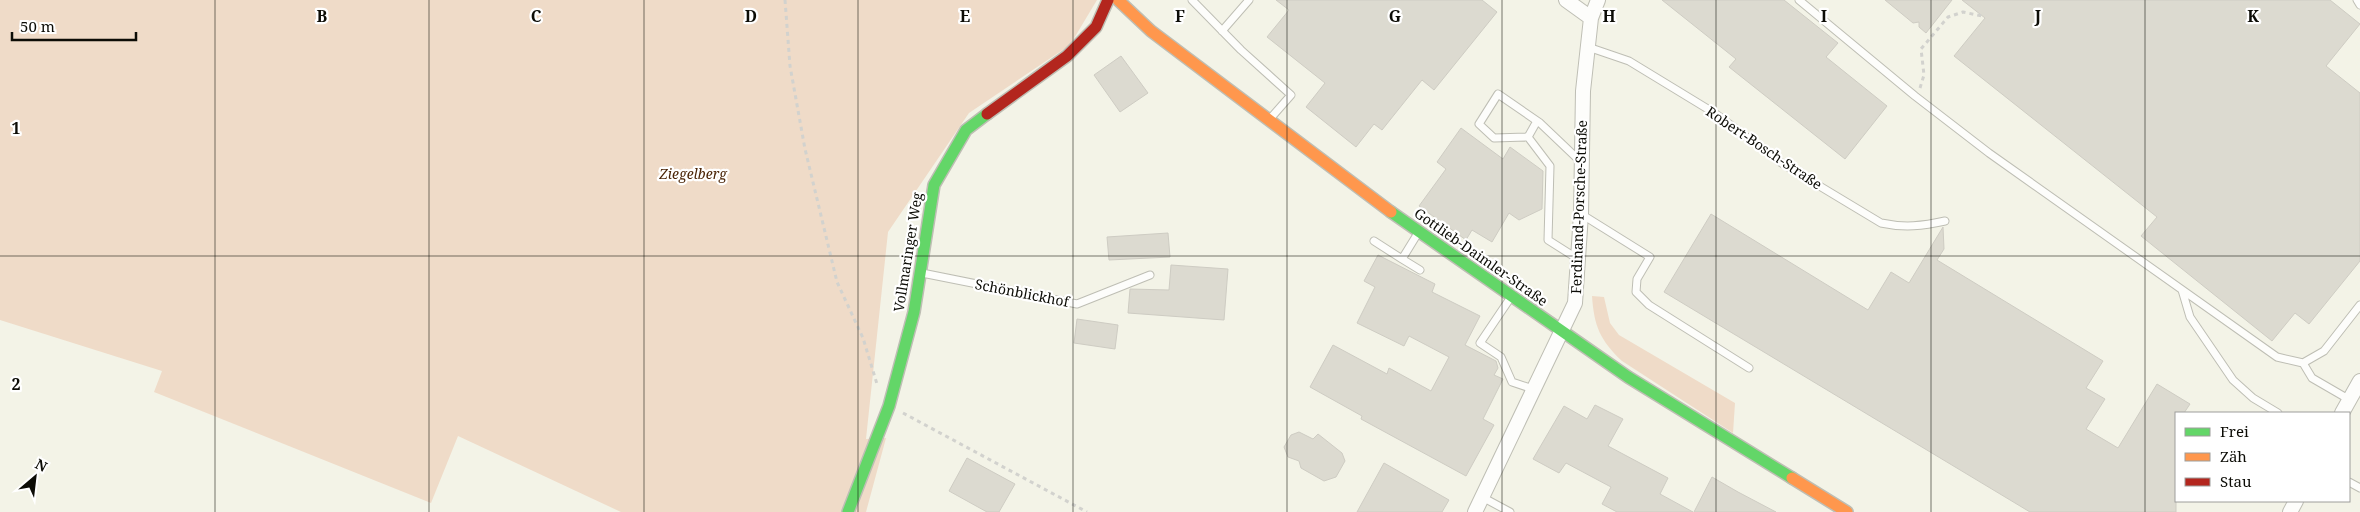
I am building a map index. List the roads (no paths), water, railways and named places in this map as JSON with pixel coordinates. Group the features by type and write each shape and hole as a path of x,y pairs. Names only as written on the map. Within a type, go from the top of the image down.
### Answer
{"street":[{"name":"Vollmaringer Weg","path":"848,512 889,406 914,312 934,185 966,130 1067,56 1096,27 1108,0"},
{"name":"Gottlieb-Daimler-Straße","path":"1118,0 1151,31 1418,233 1628,377 1846,512"},
{"path":"1566,0 1591,18"},
{"name":"Ferdinand-Porsche-Straße","path":"1475,512 1575,303 1581,214 1583,91 1591,18 1598,0"},
{"path":"2343,412 2360,381"}],"lane":[{"path":"1192,0 1222,31 1291,95 1269,120"},
{"path":"1222,31 1249,0"},
{"path":"1799,0 1915,96 1989,153 2277,357 2303,363 2324,351 2360,305"},
{"path":"2357,0 2360,5"},
{"name":"Robert-Bosch-Straße","path":"1588,47 1629,61 1716,114 1783,164 1881,223 1897,227 1918,227 1945,220"},
{"path":"1528,137 1494,138 1479,124 1498,94 1537,121 1581,162"},
{"path":"1528,137 1537,121"},
{"path":"1528,137 1550,166 1548,240 1579,260"},
{"path":"1581,214 1650,257 1637,278 1636,292 1649,305 1748,368"},
{"path":"1402,259 1418,233"},
{"path":"1374,241 1420,270"},
{"name":"Schönblickhof","path":"919,272 1076,304 1150,275"},
{"path":"2182,290 2190,317 2233,380 2253,398 2276,412"},
{"path":"1511,297 1480,343 1501,357 1512,382 1534,389"},
{"path":"2303,363 2312,378 2350,400"},
{"path":"1482,498 1510,512"}],"park label":[{"name":"Ziegelberg","path":"693,174"}]}
